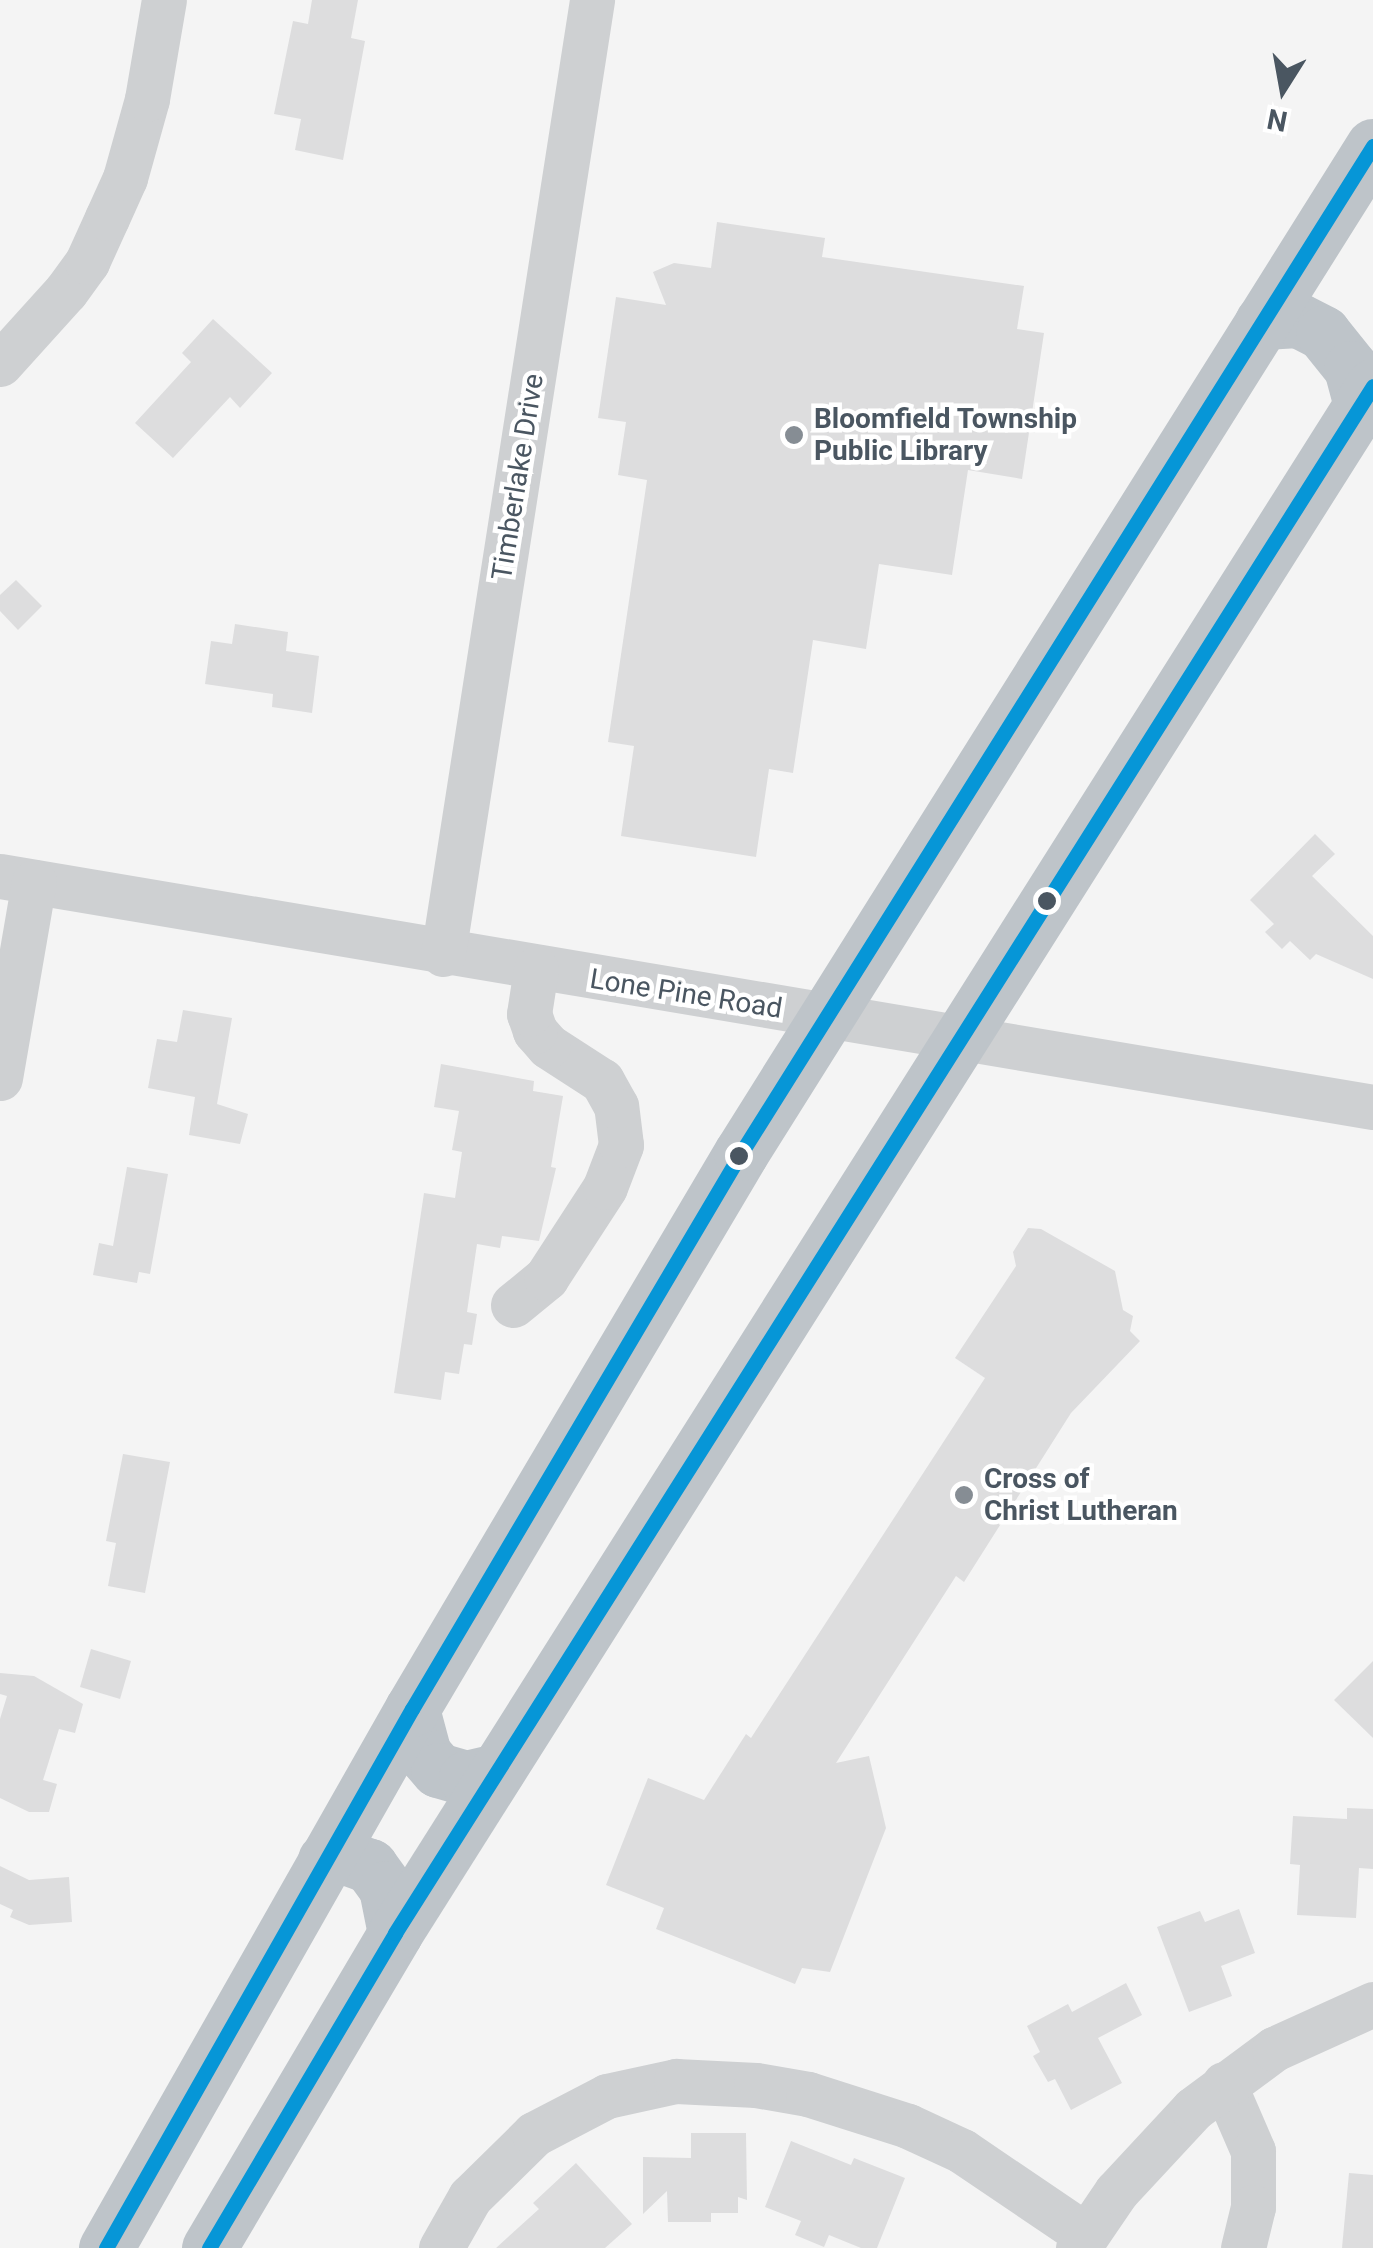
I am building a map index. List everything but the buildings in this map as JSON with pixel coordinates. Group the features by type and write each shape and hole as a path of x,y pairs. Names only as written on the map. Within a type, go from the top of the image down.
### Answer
{"highway":[{"path":"106,2248 412,1708 824,1017 1373,146"},
{"path":"210,2248 396,1933 1367,396 1322,332 1298,320 1262,322"},
{"path":"412,1708 424,1754 438,1770 466,1778 498,1771"},
{"path":"325,1860 345,1857 370,1866 386,1888 396,1933"}],"street":[{"path":"0,364 66,291 87,262 107,218 125,178 147,98 164,0"},
{"name":"Timberlake Drive","path":"443,954 592,0"},
{"path":"0,1078 17,879"},
{"name":"Lone Pine Road","path":"17,879 443,954 1373,1107"},
{"path":"513,1305 546,1278 606,1187 621,1145 619,1121 606,1086 592,1072 548,1046 531,1024 536,968"},
{"path":"441,2248 470,2197 534,2134 607,2096 676,2081 756,2085 808,2094 908,2126 962,2150 1082,2241 1163,2139 1224,2084 1274,2049 1373,2004"},
{"path":"1224,2084 1253,2151 1254,2193 1243,2248"}],"transit line":[{"path":"106,2248 412,1709 741,1153 1373,146"},
{"path":"209,2248 395,1933 1373,386"}],"place":[{"name":"Bloomfield Township Public Library","path":"794,435"},
{"name":"Cross of Christ Lutheran","path":"964,1495"}]}
